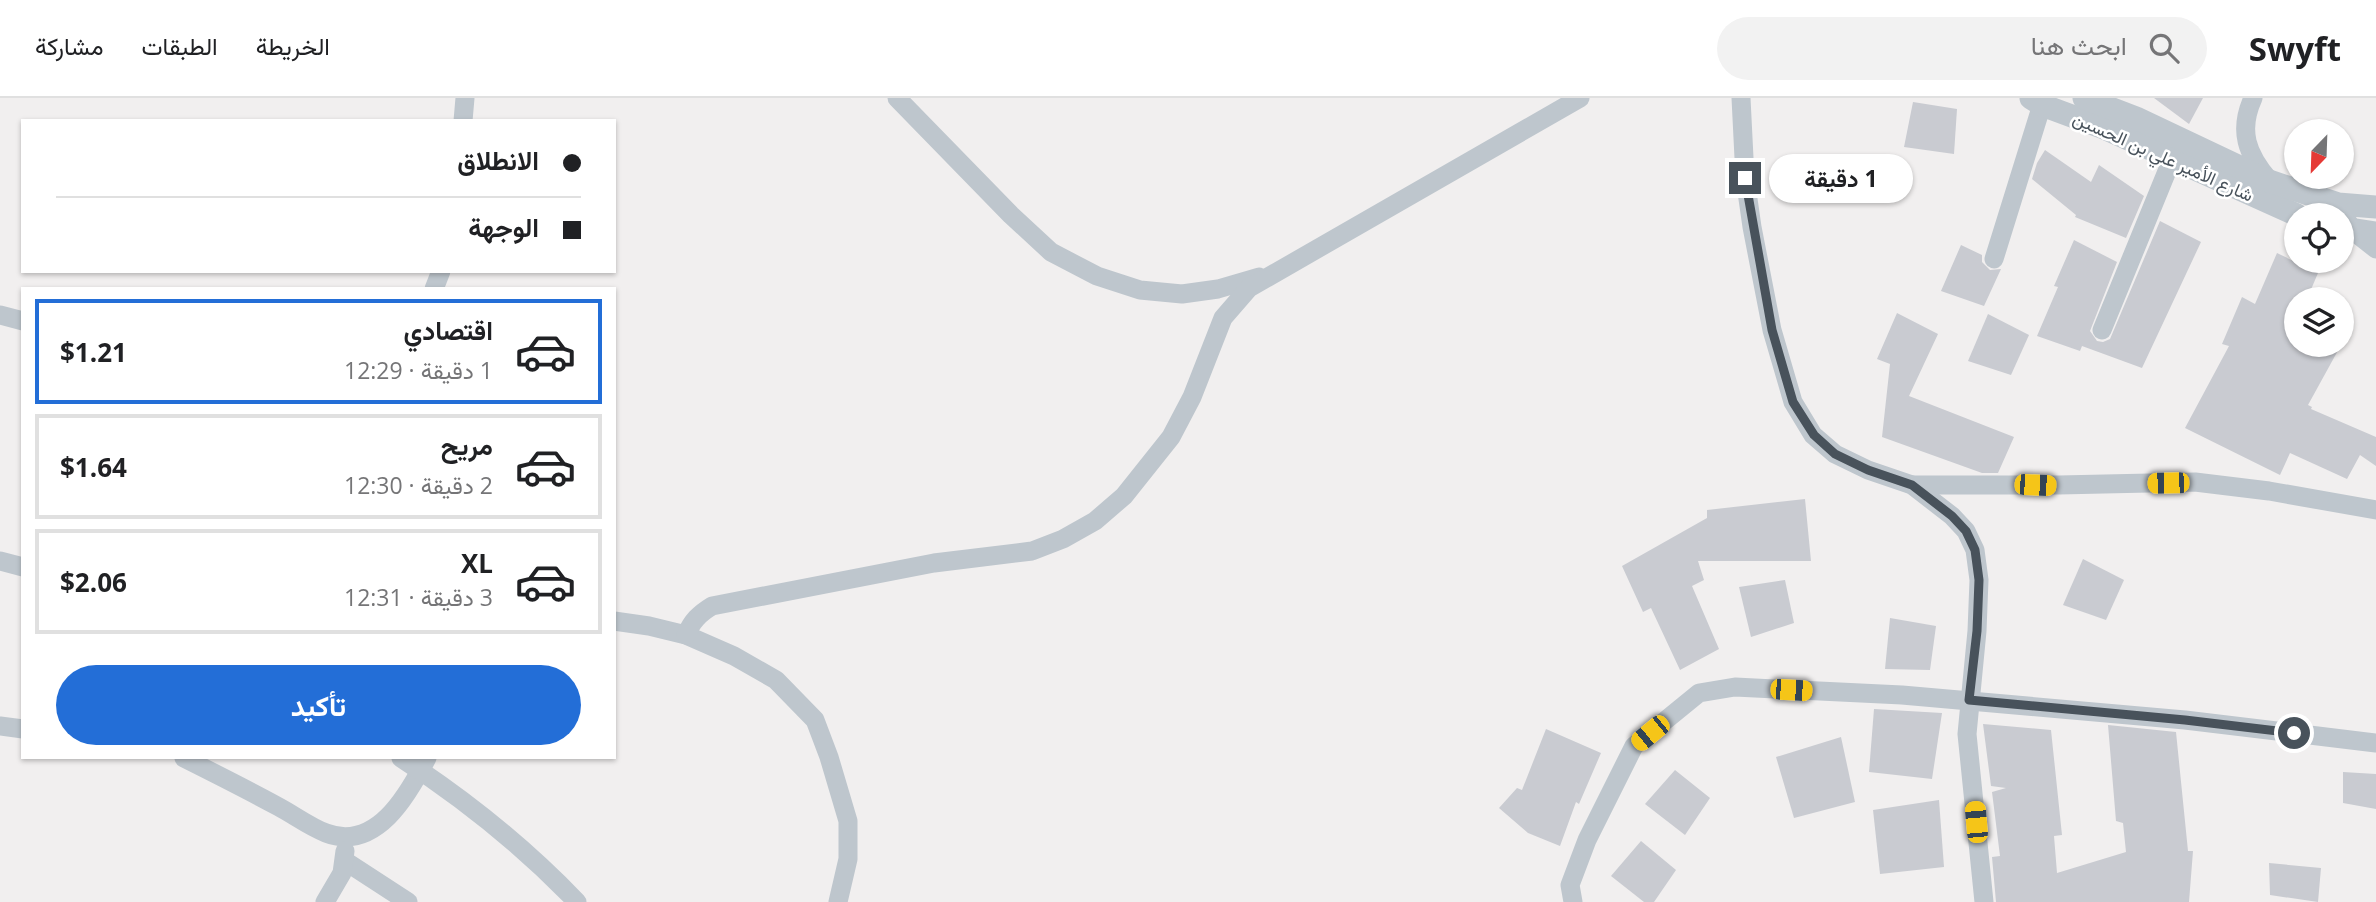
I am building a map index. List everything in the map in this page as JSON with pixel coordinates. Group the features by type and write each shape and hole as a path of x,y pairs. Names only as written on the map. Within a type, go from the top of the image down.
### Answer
{"street":[{"path":"463,119 465,98"},
{"path":"897,98 1011,215 1051,252 1097,276 1140,290 1182,295 1218,289 1277,271"},
{"path":"686,635 692,623 712,606 934,563 1032,551 1063,539 1095,521 1124,496 1171,437 1192,397 1223,318 1249,288 1580,98"},
{"path":"1741,98 1745,178 1772,330 1793,402 1814,435 1835,454 1868,470 1912,485 2195,482 2269,491 2376,510"},
{"name":"شارع الأمير علي بن الحسين","path":"2084,98 2136,118 2269,181 2335,203"},
{"path":"2253,98 2245,140 2253,161 2269,181"},
{"path":"1994,259 2039,101"},
{"name":"شارع الأمير علي بن الحسين","path":"2039,101 2284,209"},
{"path":"2102,330 2172,159"},
{"name":"شارع الأمير علي بن الحسين","path":"2354,205 2376,207"},
{"path":"2357,230 2376,249"},
{"path":"0,315 21,320"},
{"path":"1912,485 1952,516 1966,531 1975,550 1979,580 1968,734 1984,902"},
{"path":"0,561 21,566"},
{"path":"616,621 686,635 734,656 776,680 815,720 848,821 848,859 838,902"},
{"path":"1573,902 1570,885 1587,840 1634,747 1699,694 1735,687 1969,700 2185,720 2376,743"},
{"path":"0,726 21,729"},
{"path":"186,759 245,788 325,833 342,837 375,829 388,818 424,764"},
{"path":"405,759 424,764 505,832 577,902"},
{"path":"325,902 342,873 345,861 342,837"},
{"path":"345,861 408,902"}],"building":[{"path":"2154,98 2203,98 2189,124"},
{"path":"1913,102 1957,109 1954,154 1904,147"},
{"path":"2045,150 2091,182 2099,165 2144,196 2126,238 2075,217 2076,215 2032,179"},
{"path":"2160,221 2201,242 2142,368 2082,346 2080,351 2037,336 2058,287 2054,286 2074,240 2117,262 2090,331 2097,341 2110,339"},
{"path":"1961,245 1982,255 1982,262 1990,270 2001,269 1984,306 1941,291"},
{"path":"2277,253 2284,256 2284,273 2318,273 2312,287 2284,287 2284,357 2334,357 2308,405 2311,409 2376,437 2376,466 2360,455 2347,479 2290,453 2280,475 2185,428 2229,346 2222,344 2242,297 2255,304"},
{"path":"1897,313 1938,334 1909,396 2014,437 1998,473 1982,473 1882,437 1890,364 1877,359"},
{"path":"1988,314 2029,335 2011,375 1968,361"},
{"path":"1805,499 1811,561 1698,561 1704,580 1692,586 1719,649 1680,670 1651,608 1643,612 1622,566 1707,518 1707,510"},
{"path":"2083,559 2124,580 2106,620 2063,605"},
{"path":"1785,580 1794,623 1751,637 1739,587"},
{"path":"1890,618 1936,626 1930,670 1885,669"},
{"path":"1874,709 1942,713 1932,779 1869,772"},
{"path":"1983,724 2051,730 2062,835 2054,836 2057,873 2126,852 2123,823 2116,821 2108,725 2176,732 2188,851 2193,851 2189,902 1996,902 1992,857 2000,856 1992,792 2006,788 1991,786"},
{"path":"1546,729 1601,753 1579,804 1576,802 1560,846 1528,833 1499,808 1517,788 1522,790"},
{"path":"1841,737 1855,802 1794,818 1776,757"},
{"path":"1675,770 1710,798 1685,835 1645,804"},
{"path":"2343,772 2376,774 2376,809 2343,803"},
{"path":"1939,800 1944,867 1880,874 1873,810"},
{"path":"1641,841 1676,870 1654,902 1644,902 1611,876"},
{"path":"2269,863 2321,868 2318,902 2270,895"}],"route":[{"path":"1745,178 1761,279 1772,330 1793,402 1814,435 1835,454 1868,470 1912,485 1952,516 1966,531 1975,550 1979,580 1977,631 1969,700 2294,733"}]}
